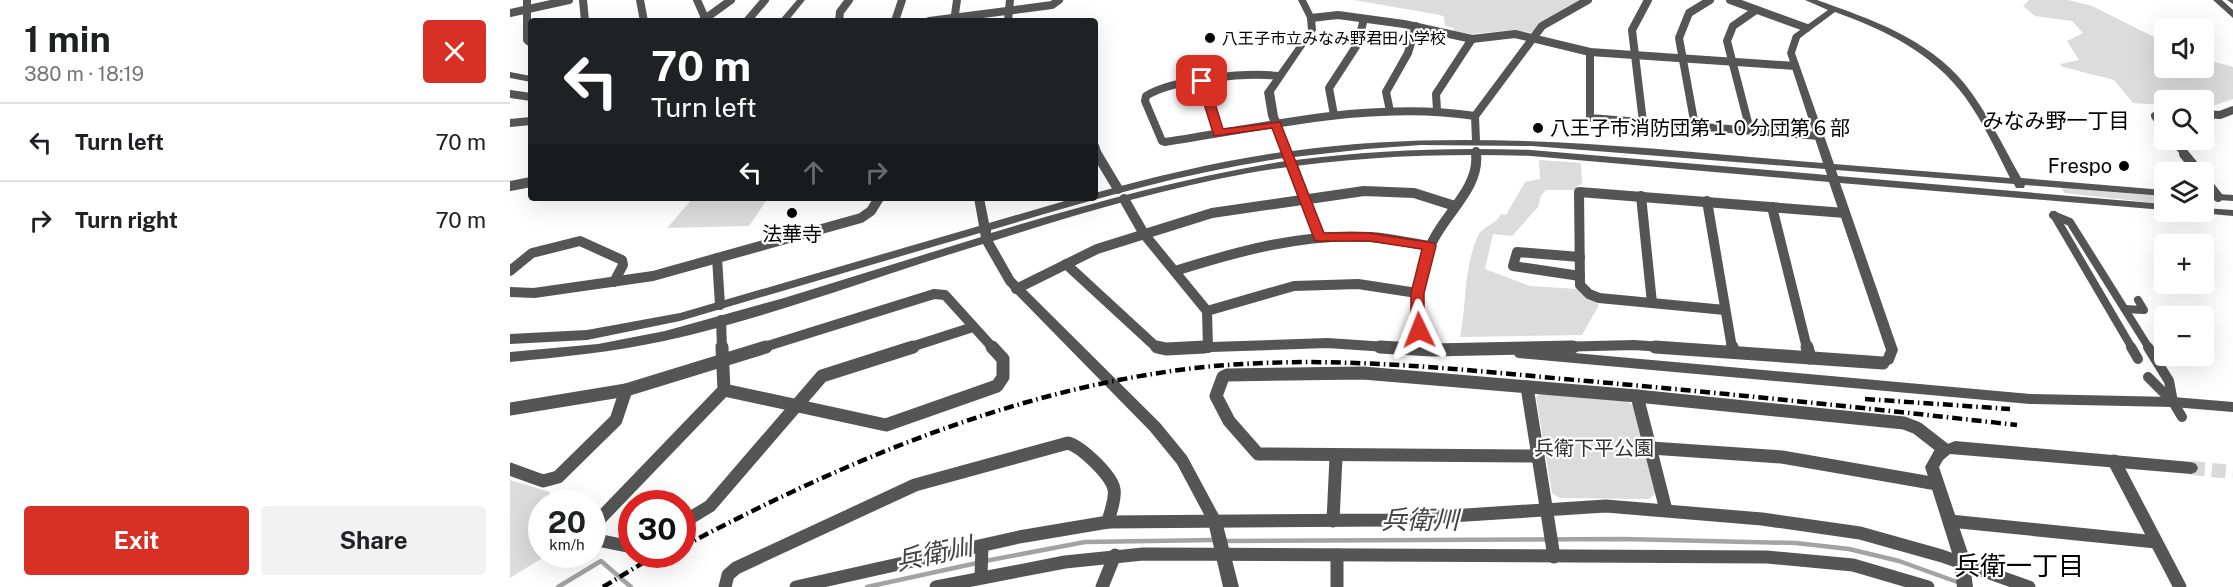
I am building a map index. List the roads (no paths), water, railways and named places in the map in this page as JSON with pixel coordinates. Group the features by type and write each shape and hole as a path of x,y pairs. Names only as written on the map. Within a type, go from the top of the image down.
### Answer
{"street":[{"path":"510,13 527,4 569,0"},
{"path":"583,0 585,18"},
{"path":"640,0 643,18"},
{"path":"697,0 703,18"},
{"path":"707,18 731,0"},
{"path":"750,18 765,0"},
{"path":"786,18 801,0"},
{"path":"839,18 840,12 849,0"},
{"path":"896,18 902,0"},
{"path":"954,18 957,0"},
{"path":"1008,18 1010,0"},
{"path":"960,18 1052,5 1059,0"},
{"path":"1302,0 1311,18 1311,33 1270,88 1268,98 1319,238"},
{"path":"1419,349 1417,293 1430,246 1478,171 1475,116 1542,26 1588,0"},
{"path":"1643,122 1632,30 1648,0"},
{"path":"1695,126 1679,38 1689,13 1710,0"},
{"path":"1730,0 1807,28"},
{"path":"1809,0 1895,34 1944,67 1968,94 2025,195"},
{"path":"2217,0 2233,15"},
{"path":"527,4 528,41"},
{"path":"1066,264 1155,346 1166,349 1244,344 1327,343 1419,349 1634,345 1882,363 1888,360 1892,350 1791,53 1792,45 1807,28 1834,9"},
{"path":"1750,130 1727,41 1733,26 1756,10"},
{"path":"1311,18 1335,15 1416,27 1472,39 1511,34 1590,52 1796,66"},
{"path":"1334,115 1329,91 1357,45 1364,19"},
{"path":"1390,111 1387,90 1408,53 1416,27"},
{"path":"1437,110 1436,94 1472,39"},
{"path":"1590,52 1590,118 1819,136"},
{"path":"1279,76 1258,73 1156,88 1146,96 1146,101 1162,141 1334,115 1437,110 1475,116"},
{"path":"510,75 528,78"},
{"path":"1202,81 1218,133"},
{"path":"510,94 528,97"},
{"path":"2214,115 2233,110"},
{"path":"510,123 528,121"},
{"path":"1098,196 1121,194 1209,178 1289,158 1476,146 1829,167 2154,192"},
{"path":"1476,146 2154,206"},
{"path":"2181,150 2191,162"},
{"path":"1098,161 1121,194 1144,234 1207,311 1208,348"},
{"path":"510,186 528,183"},
{"path":"1016,289 1097,249 1212,213 1364,191 1414,193 1455,206"},
{"path":"1725,309 1593,296 1581,287 1579,192 1845,213"},
{"path":"2214,192 2218,197"},
{"path":"1098,201 1121,194"},
{"path":"1641,196 1652,303"},
{"path":"2214,197 2233,198"},
{"path":"510,292 534,293 653,276 861,218 871,211 877,201"},
{"path":"980,201 986,234 1016,289 1169,442 1196,484 1216,526 1231,587"},
{"path":"510,357 598,349 665,336 986,234 1080,201"},
{"path":"510,339 587,335 634,327 986,234 1097,201"},
{"path":"1707,201 1733,352"},
{"path":"1772,207 1810,358"},
{"path":"2214,212 2233,213"},
{"path":"2138,359 2054,214 2070,222 2169,381 2173,402"},
{"path":"1174,272 1235,252 1319,238 1369,237 1430,246"},
{"path":"510,271 525,257 536,252 584,241 622,260 623,265 614,282"},
{"path":"1580,257 1517,252 1514,255 1513,266 1519,269 1580,276"},
{"path":"717,258 720,305"},
{"path":"1207,311 1294,286 1358,285 1417,293"},
{"path":"510,409 626,390 934,294 945,295 1003,359 1003,379 997,386 920,411 886,425 724,390"},
{"path":"2125,309 2144,310 2138,300"},
{"path":"606,512 724,390 721,320"},
{"path":"696,514 710,506 818,379 826,374 973,327"},
{"path":"1480,349 1618,364 2030,399 2173,402 2233,407"},
{"path":"1538,456 1262,455 1255,452 1216,399 1222,377 1334,372 1637,396 1904,423 1917,428 1944,449"},
{"path":"2149,382 2173,402 2182,417"},
{"path":"1527,387 1554,554"},
{"path":"510,469 543,481 558,477 616,420 626,390"},
{"path":"1637,396 1666,510"},
{"path":"725,587 728,575 735,568 915,485 1068,443 1078,445 1112,482 1114,492 1108,522"},
{"path":"1964,575 1950,521 1932,467 1936,456 1944,449 1955,447 2191,468"},
{"path":"1651,448 1782,457 1937,484"},
{"path":"1333,521 1335,456"},
{"path":"2114,461 2180,587"},
{"path":"796,587 1108,522 1216,526 1428,519 1606,506 1816,525 1860,533 1964,575 2029,587"},
{"path":"1950,521 2156,542"},
{"path":"981,550 981,574"},
{"path":"936,587 981,574 1115,555 1224,552 1337,555 1554,554 1796,558 1852,565 1928,587"},
{"path":"1102,587 1115,555"},
{"path":"1336,587 1337,555"}],"waterway":[{"name":"兵衛川","path":"1223,541 1624,539 1796,543 1849,549 1899,561 1960,583"},
{"name":"兵衛川","path":"985,561 1085,542 1215,540"},
{"name":"兵衛川","path":"558,587 601,561 631,587"},
{"name":"兵衛川","path":"867,587 977,563"}],"tunnel":[{"path":"2191,468 2233,472"}],"railway":[{"path":"696,540 862,461 923,436 985,415 1049,396 1113,381 1227,365 1324,362 1420,366 1847,406 2017,425"},
{"path":"1865,399 2010,409"},
{"path":"603,587 634,568"}],"place":[{"name":"八王子市立みなみ野君田小学校","path":"1210,38"},
{"name":"八王子市消防団第１０分団第６部","path":"1538,128"},
{"name":"Frespo","path":"2124,166"},
{"name":"法華寺","path":"792,213"}],"district":[{"name":"みなみ野一丁目","path":"2056,120"},
{"name":"兵衛一丁目","path":"2019,565"}],"park label":[{"name":"兵衛下平公園","path":"1594,448"}]}
